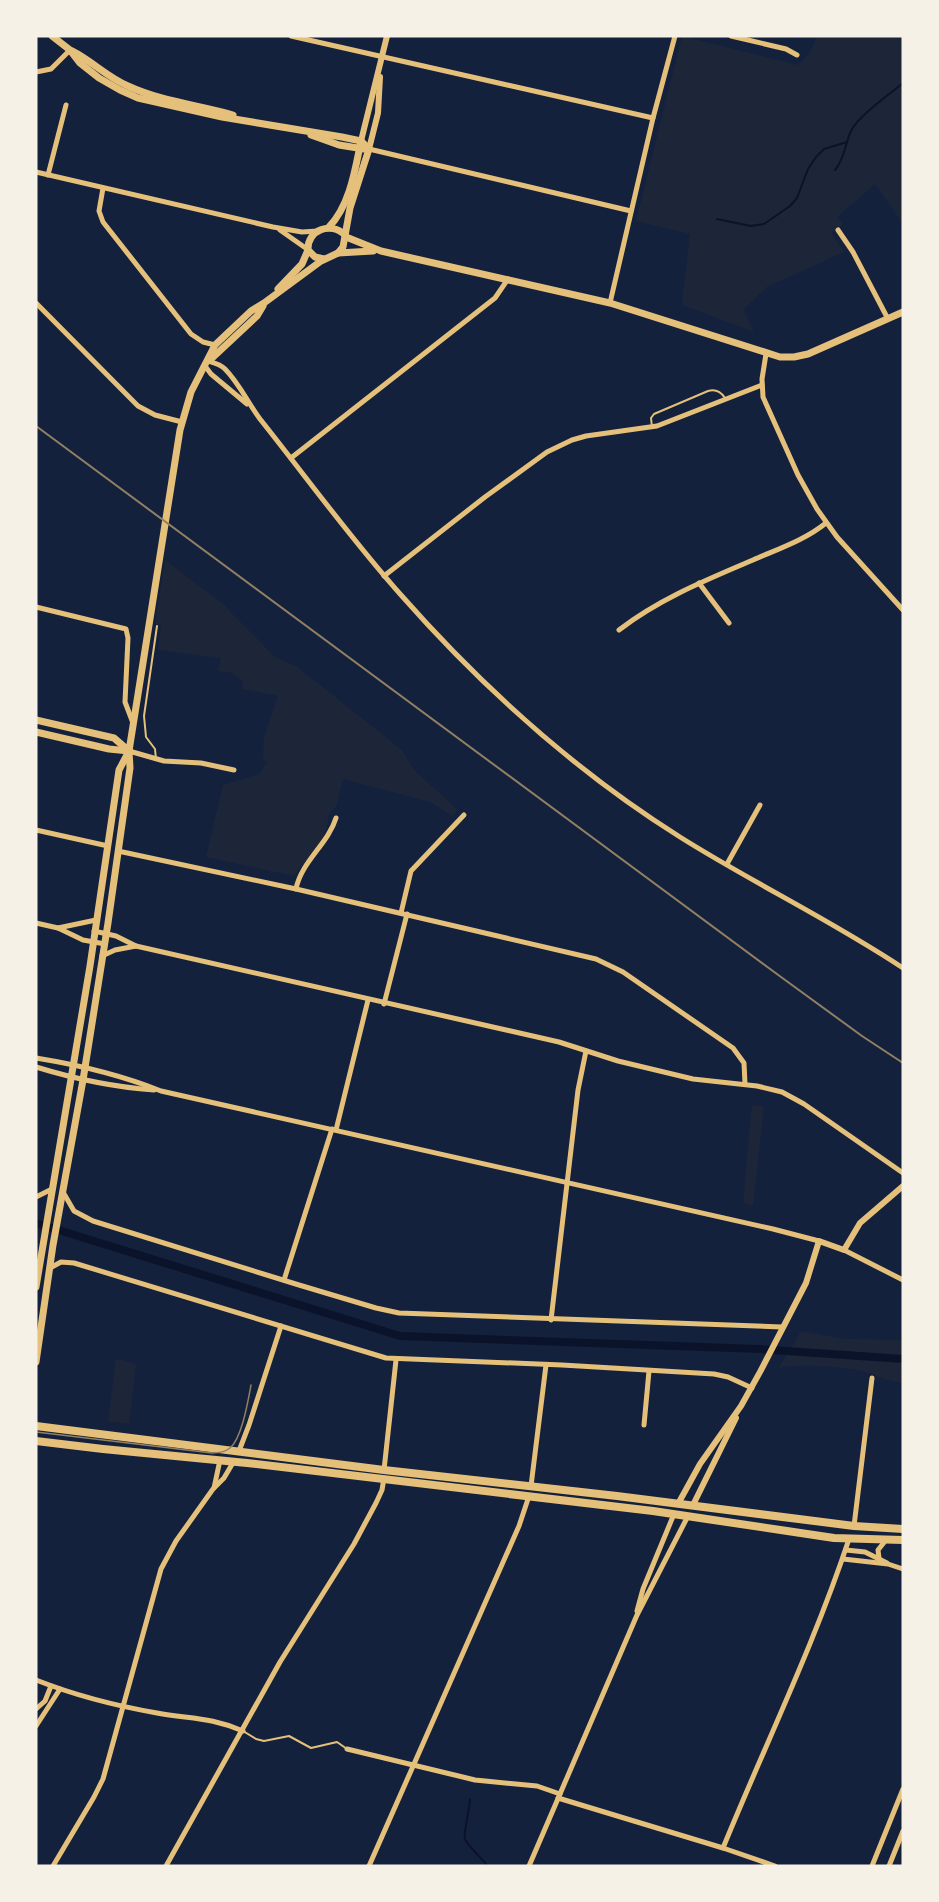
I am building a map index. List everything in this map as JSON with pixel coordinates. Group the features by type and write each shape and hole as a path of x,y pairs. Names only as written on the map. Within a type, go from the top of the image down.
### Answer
{"highway":[{"path":"36,1426 221,1448 529,1496 674,1514 797,1533 849,1539 903,1539"},
{"path":"36,1441 220,1460 531,1486 854,1526 903,1529"},
{"path":"159,1441 159,1453"},
{"path":"220,1460 221,1448"},
{"path":"234,1461 239,1451"},
{"path":"529,1496 531,1486"},
{"path":"674,1514 678,1504"},
{"path":"688,1516 693,1505"},
{"path":"849,1539 854,1526"}],"main road":[{"path":"52,36 115,80 141,92 264,123 361,141 369,148"},
{"path":"296,130 359,150 369,148"},
{"path":"206,364 257,316 264,303 302,264 309,239 318,231 329,227 338,217 346,198 361,141"},
{"path":"36,1362 57,1219 105,944 130,768 129,751 133,723 182,422 191,392 215,345 251,311 343,248 350,208 369,148"},
{"path":"329,227 340,230 345,236 381,251 610,303 766,354 786,358 800,356 903,312"},
{"path":"307,249 315,257 325,259"},
{"path":"338,253 381,251"},
{"path":"36,720 114,738 129,751"},
{"path":"36,732 109,749 129,751"},
{"path":"36,1287 38,1263 44,1241 120,770 129,751"}],"street":[{"path":"291,36 653,118"},
{"path":"361,141 387,36"},
{"path":"610,303 653,118 675,36"},
{"path":"730,36 786,49 797,55"},
{"path":"36,72 51,69 70,50"},
{"path":"380,67 378,113 369,148 631,211"},
{"path":"48,175 66,105"},
{"path":"36,172 273,227 302,232 318,231"},
{"path":"103,188 99,211 103,222 191,334 203,342 215,345"},
{"path":"273,227 289,235 307,249"},
{"path":"838,230 853,252 888,318"},
{"path":"291,458 495,298 508,279"},
{"path":"36,303 138,406 155,415 182,422"},
{"path":"766,354 762,384 765,403 792,463 826,523 903,610"},
{"path":"252,409 211,374 206,364 218,364 226,370 252,409 384,576 456,655 564,755 601,784 670,830 859,938 903,968"},
{"path":"384,576 485,497 548,452 586,436 652,427 762,384"},
{"path":"619,630 656,604 804,538 826,523"},
{"path":"699,583 729,623"},
{"path":"36,607 122,627 127,631 125,705 133,723"},
{"path":"129,751 156,759 201,763 234,770"},
{"path":"727,864 760,805"},
{"path":"384,1004 411,871 464,814"},
{"path":"296,888 300,875 328,837 336,818"},
{"path":"36,830 108,846"},
{"path":"118,851 296,888 582,955 610,965 629,975 733,1048 744,1062 744,1084"},
{"path":"58,928 96,920"},
{"path":"36,923 105,944"},
{"path":"94,931 116,936 136,946 559,1042 693,1079 772,1089 792,1097 903,1173"},
{"path":"102,956 115,950 136,946"},
{"path":"284,1280 334,1129 369,1000"},
{"path":"551,1320 578,1090 586,1051"},
{"path":"36,1058 127,1077 161,1090 819,1241 844,1250 903,1280"},
{"path":"36,1067 70,1077 124,1088 161,1090"},
{"path":"844,1250 860,1223 903,1186"},
{"path":"36,1197 52,1189"},
{"path":"62,1191 74,1211 93,1221 376,1308 399,1313 782,1327"},
{"path":"678,1504 700,1464 752,1388 806,1283 819,1241"},
{"path":"49,1269 61,1262 74,1263 396,1360 546,1365 722,1375 752,1388"},
{"path":"239,1451 281,1326"},
{"path":"166,1866 280,1662 354,1544 379,1496 384,1474 396,1360"},
{"path":"531,1486 546,1365"},
{"path":"644,1425 650,1371"},
{"path":"854,1526 872,1378"},
{"path":"693,1505 730,1435 741,1406"},
{"path":"213,1489 220,1460"},
{"path":"53,1866 99,1788 160,1569 176,1541 213,1489 224,1478 234,1461"},
{"path":"369,1866 519,1526 529,1496"},
{"path":"636,1615 643,1588 674,1514"},
{"path":"529,1866 636,1615 688,1516"},
{"path":"723,1848 843,1559 849,1539"},
{"path":"879,1558 879,1548 886,1540"},
{"path":"846,1550 866,1552 888,1564"},
{"path":"843,1559 888,1564 903,1569"},
{"path":"36,1680 60,1689 161,1714 210,1719 243,1731"},
{"path":"36,1709 45,1701 51,1686"},
{"path":"36,1726 60,1689"},
{"path":"346,1749 487,1782 533,1785 559,1796 775,1866"},
{"path":"872,1866 903,1789"},
{"path":"889,1866 903,1831"}],"lane":[{"path":"652,427 651,418 654,414 708,391 715,391 725,398"},
{"path":"156,759 155,749 146,737 144,716 157,626"},
{"path":"243,1731 262,1740 290,1736 311,1748 337,1742 346,1749"}],"shaded area":[{"path":"682,36 797,65 809,54 817,36 903,36 903,224 875,184 837,217 843,224 831,233 844,252 767,287 743,310 754,332 682,305 690,234 636,221"},
{"path":"165,560 222,603 275,657 296,666 402,750 414,770 457,809 454,817 430,802 343,779 336,807 329,815 323,837 294,876 206,857 223,785 259,774 267,762 263,760 264,737 278,696 242,689 243,681 232,673 218,671 221,658 158,650 161,625 155,624"},
{"path":"752,1105 764,1107 753,1206 743,1203"},
{"path":"801,1331 844,1339 903,1340 903,1383 845,1368 808,1366 779,1368"},
{"path":"116,1359 136,1364 129,1424 108,1421"}],"waterway":[{"path":"835,170 841,161 855,125 867,112 903,83"},
{"path":"717,219 751,226 764,224 790,206 797,198 808,169 824,149 847,142"},
{"path":"36,1223 400,1336 759,1349 903,1359"},
{"path":"470,1799 465,1839 488,1866"}],"tram line":[{"path":"36,1432 212,1453 221,1452 230,1448 238,1436 251,1385"}],"railway":[{"path":"36,426 781,977 903,1063"}]}
